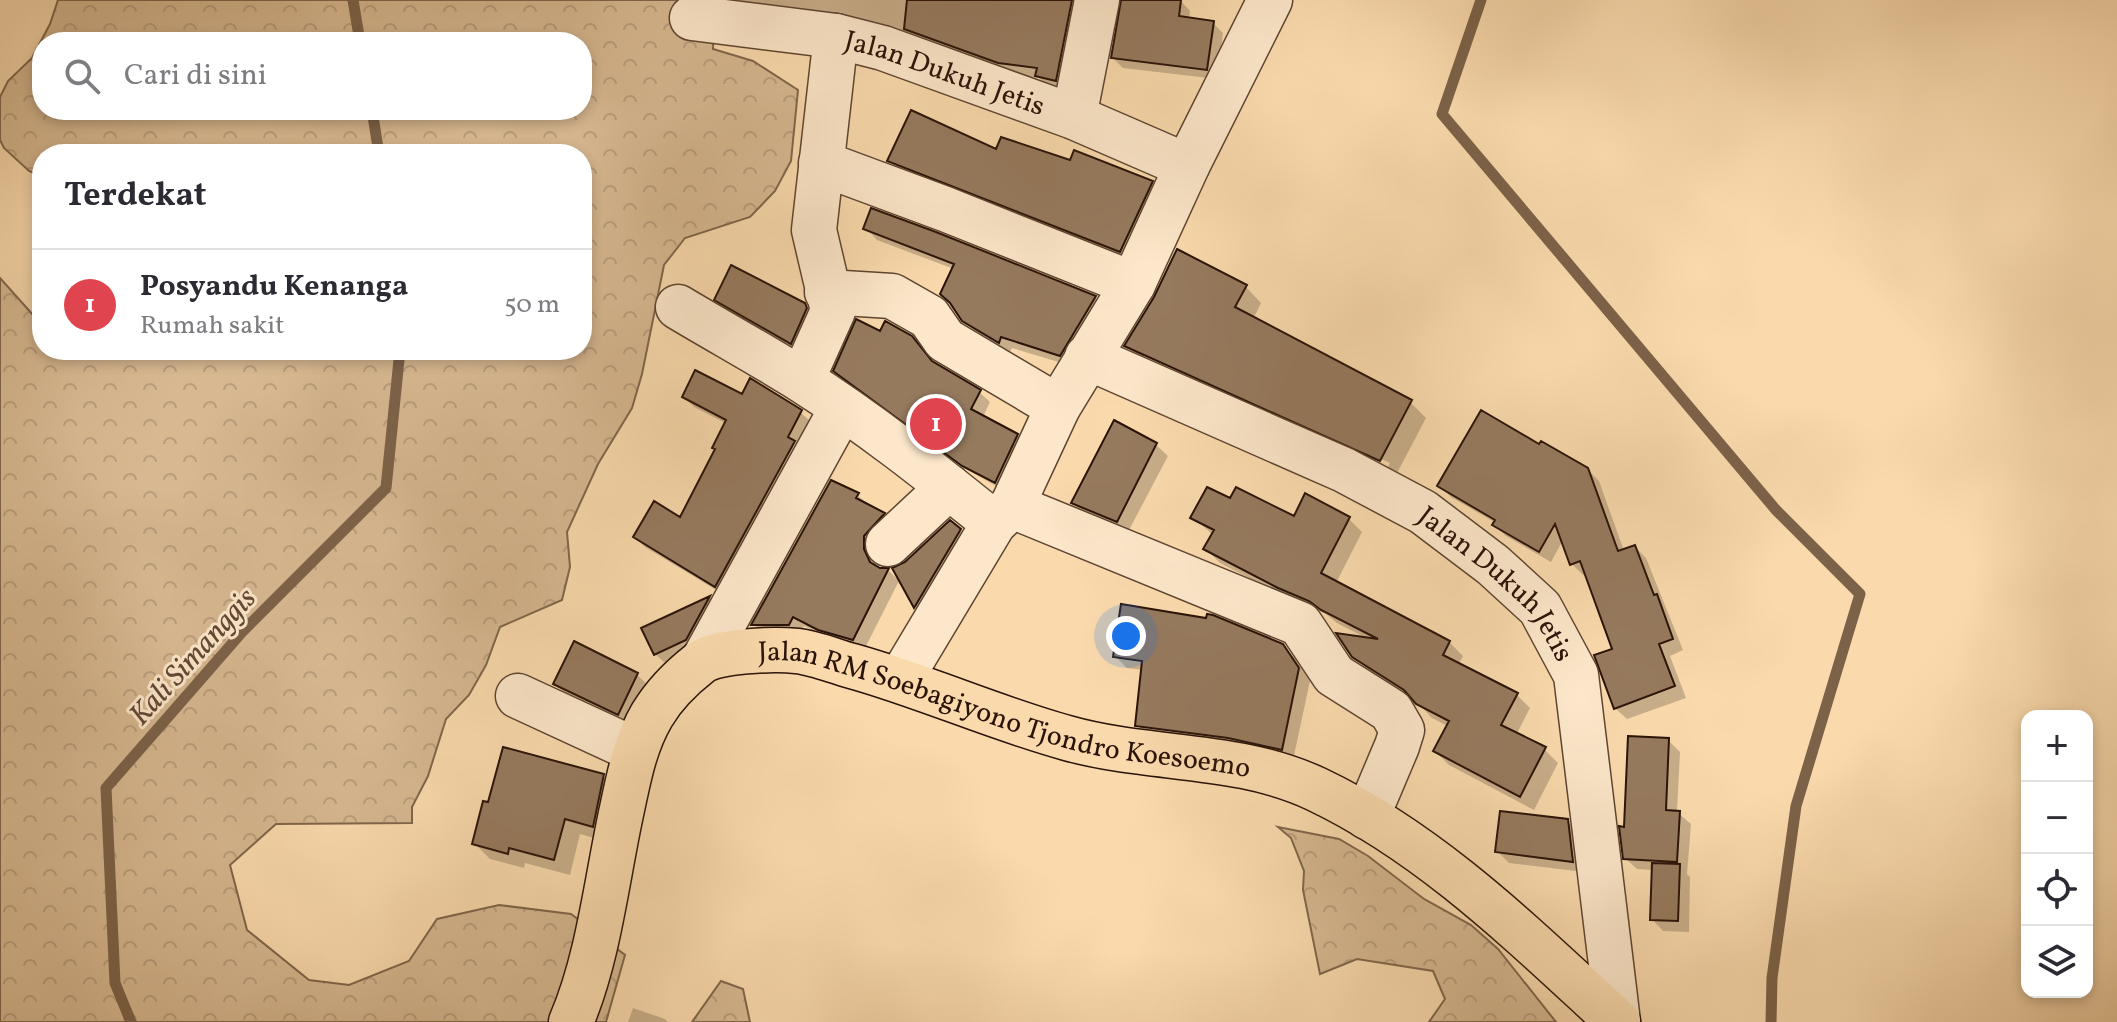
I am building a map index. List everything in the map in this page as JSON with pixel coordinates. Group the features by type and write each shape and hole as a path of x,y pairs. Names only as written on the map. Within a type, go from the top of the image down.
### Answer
{"main road":[{"name":"Jalan RM Soebagiyono Tjondro Koesoemo","path":"704,659 738,653 799,651 900,680 1067,738 1257,770 1314,788 1387,828 1454,875 1618,1022"},
{"path":"571,1022 578,1007 594,944 635,750 652,714 671,689 704,659"}],"street":[{"path":"1074,117 1097,0"},
{"path":"900,680 1003,514 1058,407 1133,284 1187,166 1270,0"},
{"name":"Jalan Dukuh Jetis","path":"692,18 836,36 883,48 1074,117 1187,166"},
{"path":"802,380 833,311 814,230 836,36"},
{"path":"821,163 1133,284"},
{"path":"827,292 892,296 929,317 945,340 1058,407"},
{"path":"678,307 802,380 949,487 1003,514 1300,624 1334,675 1391,711 1402,730 1367,817"},
{"name":"Jalan Dukuh Jetis","path":"1087,357 1344,470 1423,512 1493,565 1540,608 1576,675 1618,1022"},
{"path":"704,659 842,408"},
{"path":"888,544 949,487"},
{"path":"518,696 635,750"}],"green space":[{"path":"58,0 715,0 713,49 753,61 798,90 791,161 775,191 750,217 685,238 664,265 632,408 598,464 567,532 570,567 562,600 500,627 486,665 469,695 446,719 428,776 412,807 412,823 276,824 230,865 247,930 309,980 349,985 409,961 437,919 499,905 571,914 625,955 606,1022 0,1022 0,278 32,314 32,360 592,360 592,144 32,144 32,172 4,148 0,140 0,97 8,81 32,58 32,120 592,120 592,32 46,32"},
{"path":"1278,827 1339,839 1368,856 1424,899 1471,925 1498,949 1556,1022 1429,1022 1445,999 1433,971 1357,959 1320,974 1303,890 1304,871 1291,838"},
{"path":"721,981 743,989 750,1022 692,1022"}],"building":[{"path":"907,0 1072,0 1056,81 1035,76 1037,68 998,63 904,29"},
{"path":"1121,0 1181,0 1179,16 1214,21 1207,70 1111,58"},
{"path":"911,110 996,149 1001,137 1070,160 1074,150 1153,181 1120,252 887,161"},
{"path":"871,208 1096,296 1060,356 1001,337 999,343 962,321 940,294 954,264 863,229"},
{"path":"1177,249 1247,285 1235,307 1412,400 1380,461 1124,346 1154,297"},
{"path":"731,265 805,303 807,308 791,344 714,300"},
{"path":"856,319 880,331 885,321 912,336 932,361 981,390 971,409 1018,434 995,483 962,466 833,371"},
{"path":"695,370 742,394 750,378 802,410 788,437 795,441 715,587 633,537 654,501 680,517 715,449 712,448 726,420 682,397"},
{"path":"1481,410 1588,468 1618,551 1635,545 1654,595 1657,594 1673,639 1659,644 1675,686 1614,709 1594,655 1612,649 1580,561 1570,565 1555,524 1539,552 1492,525 1495,520 1437,486"},
{"path":"1114,420 1157,443 1117,522 1071,503"},
{"path":"831,480 859,493 856,498 885,513 864,536 864,549 870,562 880,568 889,568 853,640 818,630 793,617 789,625 751,625"},
{"path":"1207,487 1230,498 1236,487 1294,516 1305,493 1350,517 1321,573 1450,641 1443,655 1518,693 1501,725 1546,747 1520,797 1433,751 1449,721 1416,704 1404,690 1352,657 1336,633 1378,639 1203,549 1214,530 1190,518"},
{"path":"950,520 961,529 914,608 892,568 905,562"},
{"path":"710,596 686,640 654,655 641,628"},
{"path":"1121,604 1206,618 1207,614 1213,615 1283,644 1299,668 1282,750 1228,738 1135,726 1142,661 1113,657"},
{"path":"574,641 638,673 618,715 553,684"},
{"path":"1628,736 1669,738 1666,810 1680,811 1677,862 1623,859 1619,826 1624,827"},
{"path":"503,747 604,774 593,827 565,819 554,860 509,848 508,854 472,844 483,801 488,802"},
{"path":"1500,811 1568,819 1573,862 1495,852"},
{"path":"1652,863 1680,864 1678,921 1650,920"}],"waterway":[{"name":"Kali Simanggis","path":"353,0 358,32"},
{"path":"1481,0 1442,114 1776,510 1860,594 1796,806 1772,978 1771,1022"},
{"name":"Kali Simanggis","path":"374,120 377,144"},
{"name":"Kali Simanggis","path":"131,1022 115,983 106,788 243,631 386,488 399,360"}],"place":[{"name":"Posyandu Kenanga","path":"936,424"}]}
